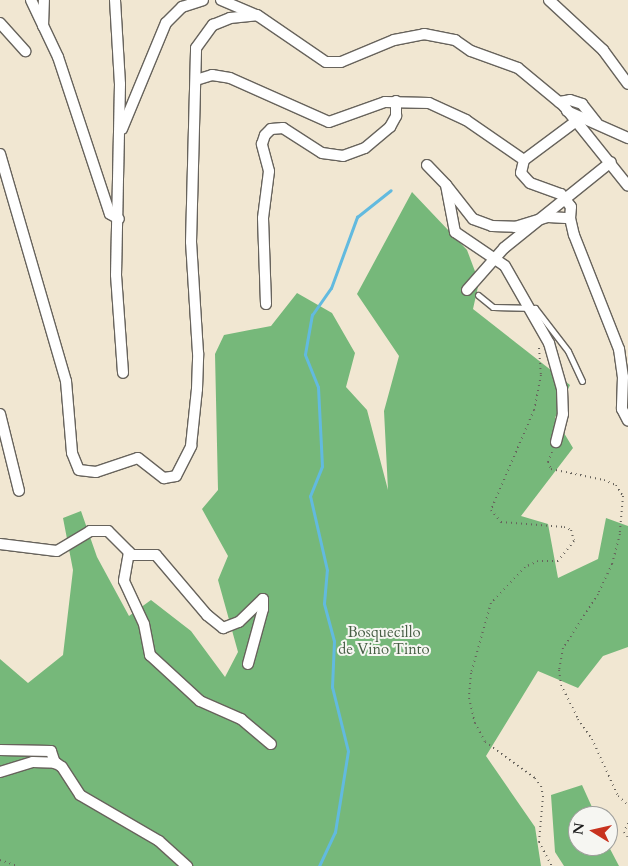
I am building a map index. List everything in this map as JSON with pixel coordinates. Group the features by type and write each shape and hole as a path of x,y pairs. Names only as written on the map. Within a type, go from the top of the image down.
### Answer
{"street":[{"path":"31,0 58,57 83,125 110,214 118,220"},
{"path":"43,26 44,0"},
{"path":"115,0 120,61 116,275 123,373"},
{"path":"119,132 166,23 182,7 203,0"},
{"path":"221,0 257,16 326,62 341,62 403,37 424,34 441,36 461,43 471,51 518,68 560,102 628,186"},
{"path":"549,0 603,50 628,84"},
{"path":"0,154 66,381 72,453 79,470 96,472 138,458 155,473 168,480 180,470 191,446 197,389 198,353 190,242 196,48 206,31 222,20 257,16"},
{"path":"0,23 25,51"},
{"path":"196,80 222,75 329,122 396,101 429,103 451,114 524,160"},
{"path":"628,90 628,96"},
{"path":"560,102 570,100 582,104 598,124"},
{"path":"266,304 263,218 269,171 262,144 265,135 271,129 283,128 322,153 343,156 365,148 390,127 396,116 396,101"},
{"path":"568,111 628,138"},
{"path":"575,122 524,160 521,169 523,178 565,199 571,207 570,218 619,349 623,377 622,409 628,421"},
{"path":"467,290 495,258 610,162"},
{"path":"427,165 446,185 452,188 473,219 484,224 502,228 539,220 570,218"},
{"path":"446,185 455,232 505,266 549,343 562,389 563,414 556,442"},
{"path":"0,414 18,491"},
{"path":"0,544 57,551 81,535 100,530 118,537 129,552 137,556 156,555 207,615 223,628 239,622 260,600 264,600 248,664"},
{"path":"129,552 124,581 144,624 150,655 200,701 241,719 271,744"},
{"path":"0,750 51,751 55,763"},
{"path":"0,772 33,762 55,763 62,767 80,795 159,841 187,866"}],"lane":[{"path":"478,295 493,307 527,306 535,308 561,340 582,381"}],"path":[{"path":"537,340 541,375 537,400 491,510 501,522 568,528 574,541 558,561 538,561 525,567 491,603 469,690 472,714 485,742 535,778 541,786 543,796 539,842 552,866"},
{"path":"556,442 548,459 551,469 604,480 616,486 623,496 620,534 612,564 598,594 563,648 559,670 562,685 578,719 592,739 618,796 628,805"},
{"path":"628,823 624,832 628,837"},
{"path":"0,860 17,866"}],"green space":[{"name":"Bosquecillo de Vino Tinto","path":"412,192 467,250 479,282 473,309 570,385 555,418 573,448 521,516 548,524 558,578 598,559 606,518 628,526 628,647 603,656 578,688 538,671 486,756 535,827 541,866 0,866 0,659 28,683 63,655 73,570 63,518 81,511 97,557 129,616 151,600 191,631 225,677 238,652 218,580 228,556 202,509 218,490 215,354 224,335 271,326 297,293 332,313 355,353 346,387 367,410 388,490 384,411 399,356 357,294"},
{"path":"582,785 591,806 568,806 568,856 614,856 619,866 564,866 555,852 551,795"}],"waterway":[{"path":"319,866 335,832 348,751 332,687 334,641 324,603 327,570 310,496 322,466 318,387 305,354 312,315 331,288 357,217 391,190"}]}
